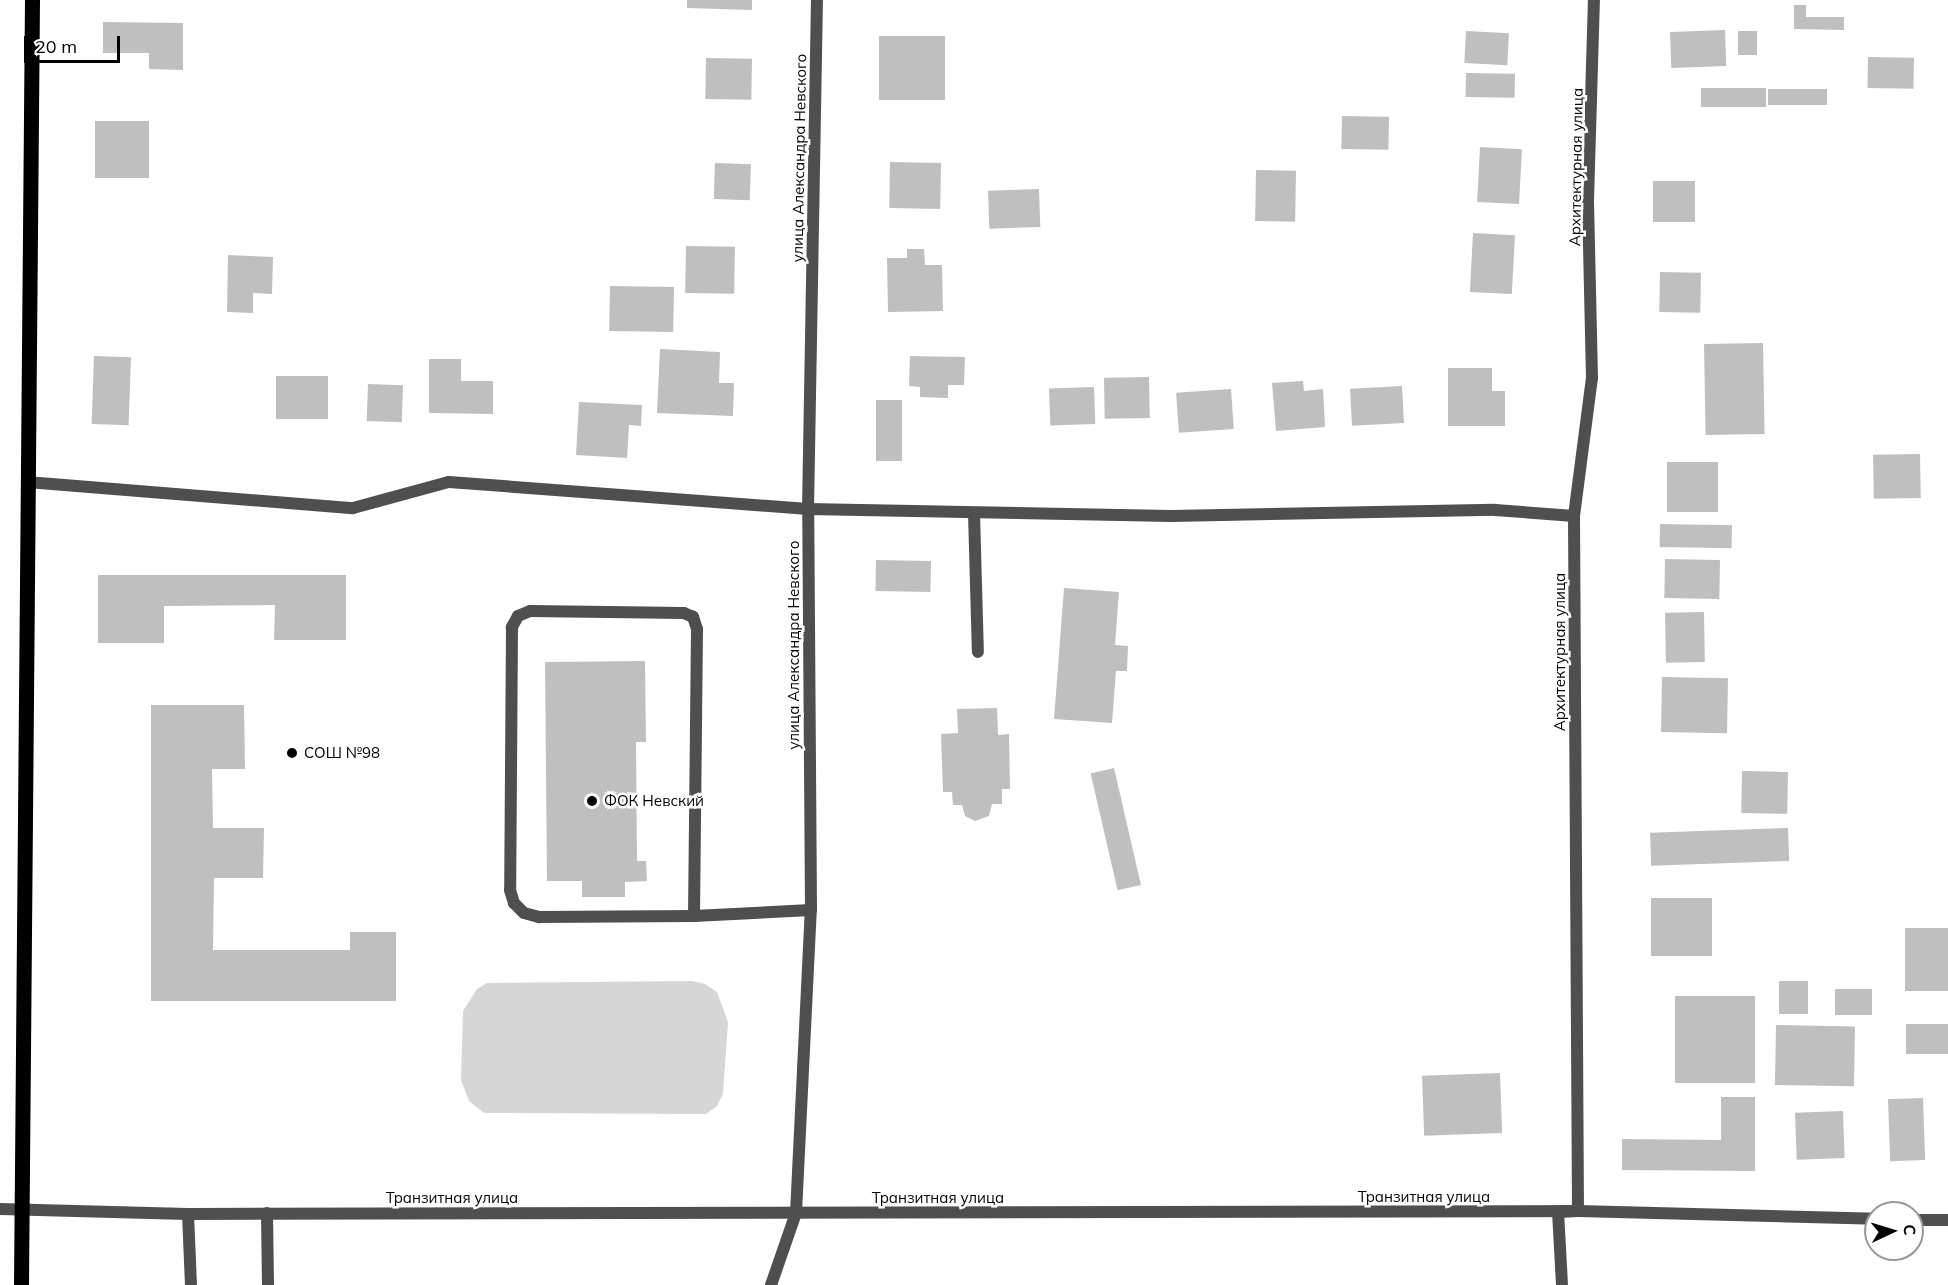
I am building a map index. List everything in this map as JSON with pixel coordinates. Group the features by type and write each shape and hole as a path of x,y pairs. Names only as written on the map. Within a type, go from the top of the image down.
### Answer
{"main road":[{"path":"21,1285 32,0"}],"street":[{"name":"улица Александра Невского","path":"771,1285 796,1213 811,910 808,509 817,0"},
{"name":"Архитектурная улица","path":"1578,1211 1574,516 1592,378 1588,200 1594,0"},
{"path":"27,482 353,508 449,482 808,509 1171,516 1495,510 1574,516"},
{"path":"974,513 978,652"},
{"path":"694,916 697,629 693,617 684,612 530,611 518,616 512,627 510,890 514,903 524,913 539,917 694,916 811,910"},
{"name":"Транзитная улица","path":"0,1209 188,1214 1578,1211 1864,1219"},
{"path":"1558,1212 1562,1285"},
{"path":"267,1213 268,1285"},
{"path":"188,1214 191,1285"},
{"path":"1924,1220 1948,1220"}],"shaded area":[{"path":"692,981 705,984 717,992 728,1022 723,1094 717,1106 706,1114 484,1113 469,1101 461,1080 463,1011 477,989 487,983"}],"building":[{"path":"687,0 752,0 752,10 687,8"},
{"path":"1794,5 1806,5 1806,17 1844,17 1844,30 1794,29"},
{"path":"103,22 183,23 183,70 149,69 149,53 103,53"},
{"path":"1725,30 1726,66 1671,68 1670,32"},
{"path":"1466,31 1509,33 1507,65 1464,63"},
{"path":"1738,31 1757,31 1757,55 1738,55"},
{"path":"879,36 945,36 945,100 879,100"},
{"path":"1868,57 1914,58 1913,89 1867,88"},
{"path":"706,58 752,59 751,100 705,99"},
{"path":"1466,73 1515,74 1515,98 1466,97"},
{"path":"1701,88 1766,88 1766,107 1701,107"},
{"path":"1768,89 1827,89 1827,105 1768,105"},
{"path":"1342,116 1389,117 1388,150 1341,149"},
{"path":"95,121 149,121 149,178 95,178"},
{"path":"1480,147 1522,149 1519,204 1477,202"},
{"path":"890,162 941,163 940,209 889,208"},
{"path":"715,163 751,164 750,200 714,199"},
{"path":"1256,170 1296,171 1295,222 1255,221"},
{"path":"1653,181 1695,181 1695,222 1653,222"},
{"path":"1039,189 1040,227 989,229 988,191"},
{"path":"1473,233 1515,235 1512,294 1470,292"},
{"path":"686,246 735,247 734,294 685,293"},
{"path":"907,249 924,249 925,265 942,265 943,311 888,312 887,258 907,258"},
{"path":"228,255 273,257 272,294 253,293 253,313 227,312"},
{"path":"1660,272 1701,273 1700,313 1659,312"},
{"path":"610,286 674,287 673,332 609,331"},
{"path":"1763,343 1765,434 1706,435 1704,344"},
{"path":"660,349 720,352 719,383 734,383 733,416 657,413"},
{"path":"94,356 131,357 129,425 92,424"},
{"path":"910,356 965,357 964,385 948,385 948,398 920,397 920,387 909,386"},
{"path":"429,359 461,359 461,381 493,381 493,414 429,413"},
{"path":"1448,368 1492,368 1492,391 1505,391 1505,426 1448,426"},
{"path":"276,376 328,376 328,419 276,419"},
{"path":"1149,377 1150,418 1105,419 1104,378"},
{"path":"1303,381 1304,391 1323,389 1325,427 1276,431 1272,383"},
{"path":"368,384 403,385 402,422 367,421"},
{"path":"1402,386 1404,423 1352,426 1350,389"},
{"path":"1094,387 1095,424 1050,426 1049,389"},
{"path":"1231,389 1234,429 1179,433 1176,393"},
{"path":"876,400 902,400 902,461 876,461"},
{"path":"579,402 642,405 641,426 629,425 627,458 576,455"},
{"path":"1920,454 1921,498 1874,499 1873,455"},
{"path":"1667,462 1718,462 1718,512 1667,512"},
{"path":"1660,524 1732,525 1732,548 1660,547"},
{"path":"1665,559 1720,560 1719,599 1664,598"},
{"path":"876,560 931,561 930,592 875,591"},
{"path":"98,575 346,575 346,640 274,640 275,605 164,606 164,643 98,643"},
{"path":"1064,588 1119,592 1115,645 1128,646 1127,671 1116,671 1112,723 1054,719"},
{"path":"1704,612 1705,662 1666,663 1665,613"},
{"name":"ФОК Невский","path":"645,661 646,742 636,742 637,861 646,861 647,881 625,882 625,897 582,897 582,881 547,881 545,662"},
{"path":"1662,677 1728,678 1727,733 1661,732"},
{"path":"151,705 244,705 245,769 212,769 213,828 264,828 263,878 214,878 213,950 350,950 350,932 396,932 396,1001 151,1001"},
{"path":"997,708 998,735 1009,734 1010,789 1002,789 1002,804 992,804 989,816 975,821 965,816 962,805 953,805 952,792 943,792 941,734 958,733 957,709"},
{"path":"1114,768 1141,885 1118,890 1091,773"},
{"path":"1742,771 1788,772 1787,814 1741,813"},
{"path":"1788,828 1789,861 1651,866 1650,833"},
{"path":"1651,898 1712,898 1712,956 1651,956"},
{"path":"1905,928 1948,928 1948,991 1905,991"},
{"path":"1779,981 1808,981 1808,1014 1779,1014"},
{"path":"1835,989 1872,989 1872,1015 1835,1015"},
{"path":"1675,996 1755,996 1755,1083 1675,1083"},
{"path":"1906,1024 1948,1024 1948,1054 1906,1054"},
{"path":"1776,1025 1855,1026 1854,1086 1775,1085"},
{"path":"1500,1073 1502,1133 1424,1136 1422,1076"},
{"path":"1721,1097 1755,1097 1755,1171 1622,1170 1622,1139 1721,1140"},
{"path":"1923,1098 1925,1160 1890,1161 1888,1099"},
{"path":"1843,1111 1845,1158 1797,1160 1795,1113"}],"place":[{"name":"СОШ №98","path":"292,753"},
{"name":"ФОК Невский","path":"592,801"}]}
